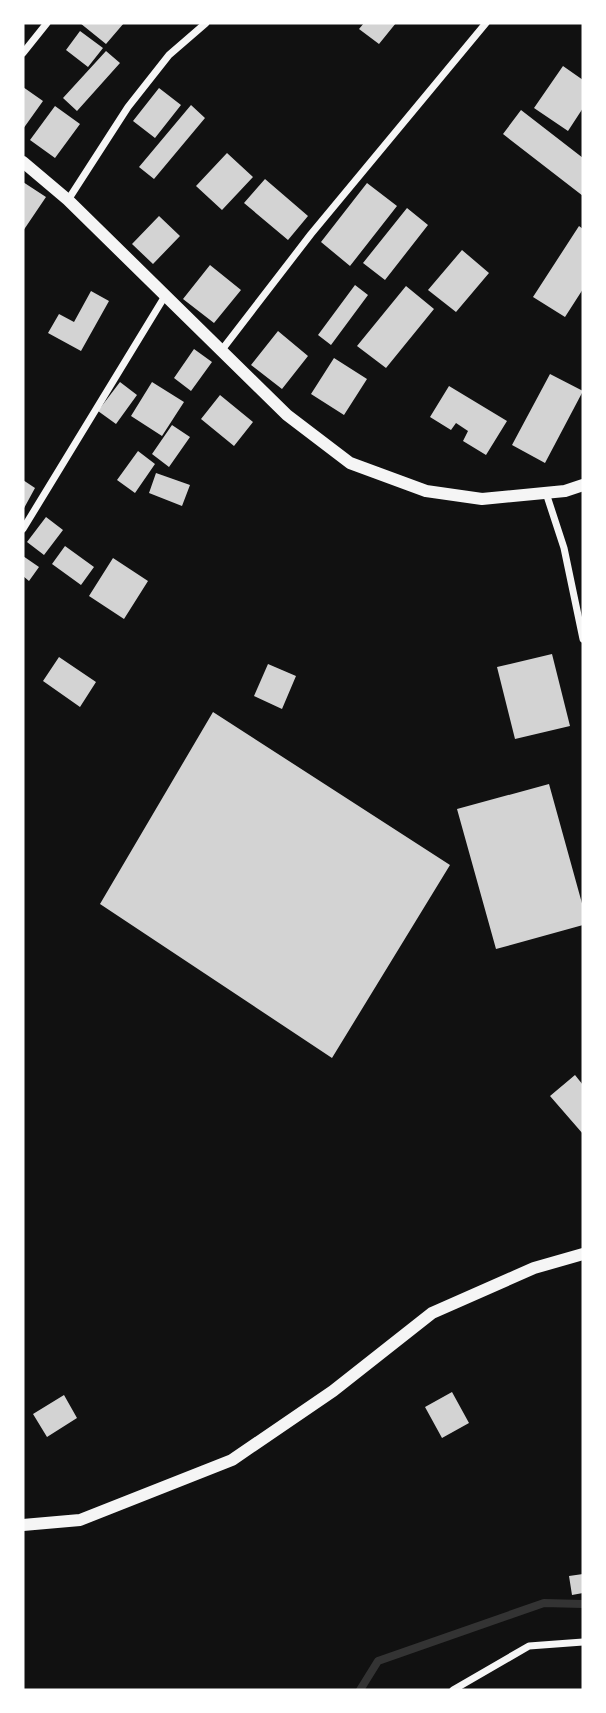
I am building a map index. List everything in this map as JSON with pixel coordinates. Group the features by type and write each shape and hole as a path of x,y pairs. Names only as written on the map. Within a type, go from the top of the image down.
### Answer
{"street":[{"path":"23,53 47,23"},
{"path":"68,200 128,107 169,55 206,23"},
{"path":"221,351 311,234 486,23"},
{"path":"23,162 68,200 287,415 350,463 426,491 482,499 565,491 583,485"},
{"path":"23,529 165,296"},
{"path":"546,493 564,548 583,639"},
{"path":"23,1525 80,1520 232,1460 333,1391 432,1313 534,1268 583,1254"},
{"path":"453,1690 530,1646 583,1642"}],"building":[{"path":"80,23 124,23 106,44"},
{"path":"364,23 396,23 379,44 359,29"},
{"path":"80,31 103,48 88,67 66,50"},
{"path":"106,51 120,63 77,111 63,98"},
{"path":"563,66 583,80 583,108 568,131 534,108"},
{"path":"23,87 43,101 23,129"},
{"path":"159,88 181,105 155,138 133,121"},
{"path":"191,105 205,118 154,179 139,167"},
{"path":"55,106 80,124 55,158 30,140"},
{"path":"521,110 583,158 583,196 503,134"},
{"path":"227,153 253,177 222,210 196,186"},
{"path":"265,179 308,216 288,240 244,203"},
{"path":"23,182 46,197 23,231"},
{"path":"367,183 397,206 350,266 321,242"},
{"path":"407,208 428,225 385,280 363,263"},
{"path":"159,216 180,236 153,264 132,244"},
{"path":"579,226 583,229 583,289 565,317 533,297"},
{"path":"462,250 489,273 456,312 428,290"},
{"path":"210,265 241,290 214,323 183,299"},
{"path":"355,285 368,295 331,345 318,335"},
{"path":"406,286 434,309 386,368 357,346"},
{"path":"91,291 109,301 81,351 48,333 59,314 74,322"},
{"path":"278,331 308,356 282,389 251,365"},
{"path":"194,349 212,362 191,391 174,378"},
{"path":"334,358 367,379 344,415 311,394"},
{"path":"550,374 583,391 545,463 512,445"},
{"path":"120,382 137,395 116,424 98,411"},
{"path":"152,382 184,402 162,436 131,416"},
{"path":"449,386 507,421 486,455 463,441 468,431 456,423 451,430 430,417"},
{"path":"220,395 253,422 234,446 201,419"},
{"path":"172,425 190,437 169,467 152,454"},
{"path":"138,451 155,464 135,493 117,480"},
{"path":"156,473 190,485 182,506 149,493"},
{"path":"23,480 35,488 23,510"},
{"path":"46,517 63,530 44,555 27,542"},
{"path":"65,546 94,567 81,585 52,564"},
{"path":"23,556 39,567 29,581 23,576"},
{"path":"113,558 148,581 124,619 89,596"},
{"path":"552,654 570,726 515,739 497,667"},
{"path":"59,657 96,682 80,707 43,681"},
{"path":"268,664 296,676 282,709 254,696"},
{"path":"213,712 450,865 332,1058 100,904"},
{"path":"549,784 583,907 583,925 496,949 457,809"},
{"path":"575,1075 583,1085 583,1134 550,1096"},
{"path":"452,1392 469,1423 442,1438 425,1407"},
{"path":"64,1395 77,1418 47,1437 33,1414"},
{"path":"583,1574 583,1593 572,1595 569,1576"}],"waterway":[{"path":"360,1690 378,1661 544,1603 583,1604"}]}
